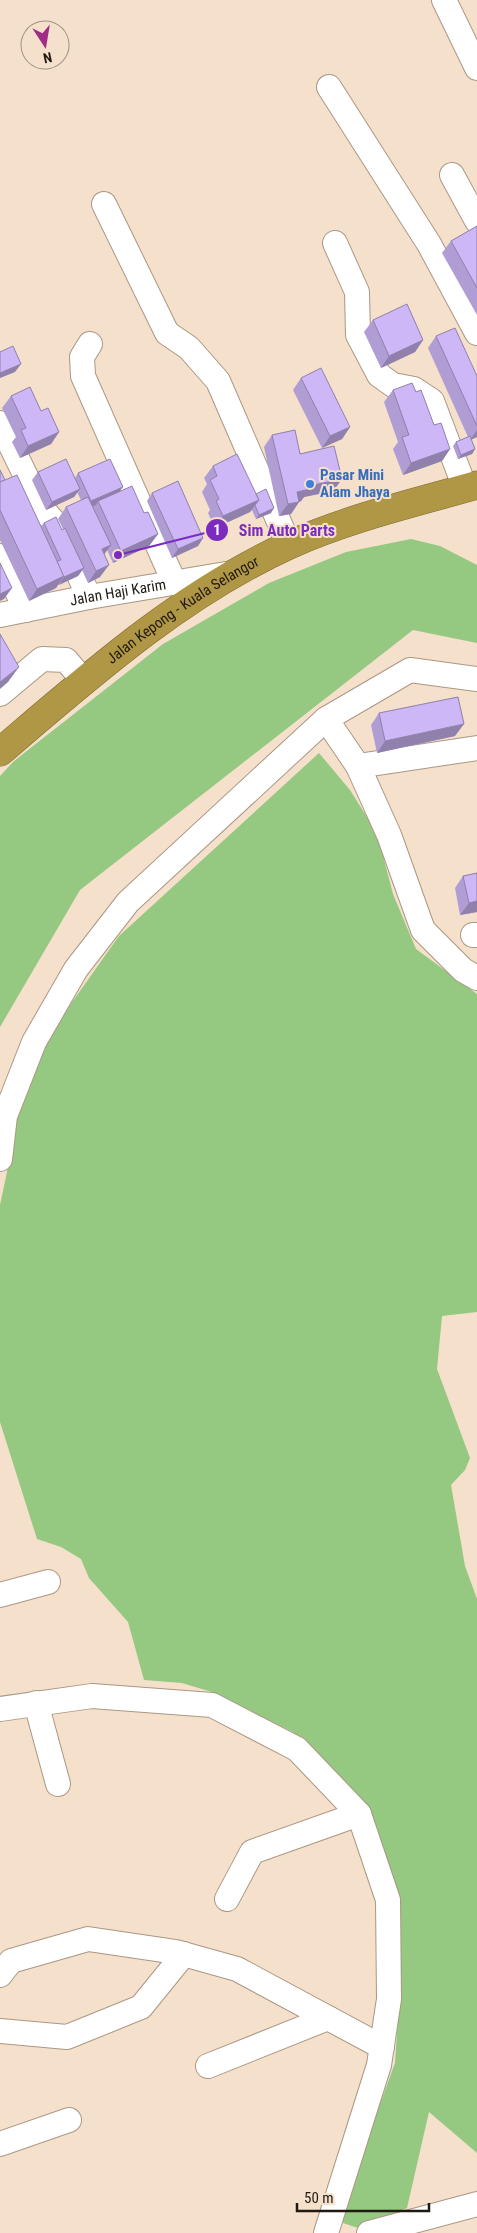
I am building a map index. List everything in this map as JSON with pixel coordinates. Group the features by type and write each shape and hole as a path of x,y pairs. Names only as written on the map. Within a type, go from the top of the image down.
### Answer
{"highway":[{"name":"Jalan Kepong - Kuala Selangor","path":"0,752 83,680 161,621 235,573 290,545 354,520 471,487"}],"street":[{"path":"444,0 477,68"},
{"path":"329,87 429,244 477,332"},
{"path":"452,176 477,220"},
{"path":"104,204 167,334 189,348 218,381 290,545"},
{"path":"334,244 357,292 358,335 379,375 393,385 414,389 432,401 471,487"},
{"path":"90,344 82,357 83,376 174,582"},
{"path":"0,424 33,491 46,513 56,524 89,597"},
{"path":"0,556 26,610"},
{"name":"Jalan Haji Karim","path":"0,616 89,597 235,573"},
{"path":"0,694 42,659 66,660 83,680"},
{"path":"0,1159 5,1116 34,1042 76,969 128,902 326,719 410,670 477,679"},
{"path":"326,719 358,766 389,835 423,930 462,970 477,978"},
{"path":"358,766 477,748"},
{"path":"0,1595 48,1582"},
{"path":"1,1703 36,1703 92,1696 212,1705 297,1749 359,1814 388,1900 389,1999 379,2064 326,2233"},
{"path":"36,1703 58,1784"},
{"path":"227,1899 252,1852 359,1814"},
{"path":"0,1975 11,1962 88,1939 184,1954 237,1969 382,2047"},
{"path":"0,2031 67,2037 141,2007 184,1954"},
{"path":"208,2066 328,2018"},
{"path":"0,2144 69,2120"},
{"path":"369,2233 477,2204"}],"green space":[{"path":"411,539 440,546 477,565 477,643 413,630 80,890 0,1027 0,776 14,761 163,644 269,583 346,552"},
{"path":"319,753 350,790 377,833 393,894 416,949 477,994 477,1312 442,1316 437,1369 470,1458 465,1470 451,1485 465,1566 477,1599 477,2153 429,2112 407,2208 358,2228 343,2223 341,2211 395,2063 401,1973 393,1888 377,1827 319,1757 293,1732 212,1692 182,1683 144,1680 128,1622 89,1578 81,1559 61,1547 37,1539 0,1422 0,1205 7,1172 17,1102 58,1022 119,936"}],"building":[{"path":"477,226 477,288 451,241"},
{"path":"407,304 423,340 389,356 373,320"},
{"path":"455,328 477,376 477,426 436,336"},
{"path":"13,346 21,364 0,373 0,352"},
{"path":"321,368 350,427 330,436 301,378"},
{"path":"412,383 416,392 421,390 434,425 441,423 450,449 411,463 402,437 409,435 393,390"},
{"path":"30,387 41,411 48,408 59,432 28,446 21,430 26,428 11,396"},
{"path":"295,430 300,454 334,446 342,479 309,486 310,489 297,492 299,502 288,504 272,435"},
{"path":"470,436 475,449 461,455 456,442"},
{"path":"237,454 259,500 223,516 216,501 219,499 210,480 217,476 213,466"},
{"path":"66,459 80,489 52,502 38,472"},
{"path":"110,459 123,487 91,501 78,473"},
{"path":"0,470 5,480 0,482"},
{"path":"17,475 64,576 37,589 0,510 0,482"},
{"path":"178,481 203,538 178,549 152,493"},
{"path":"132,486 144,513 148,512 158,534 121,551 98,501"},
{"path":"266,489 274,508 259,515 255,505 259,500 256,494"},
{"path":"88,497 111,545 102,549 109,565 96,571 66,507"},
{"path":"56,517 62,530 65,528 84,568 64,577 57,561 61,560 44,523"},
{"path":"0,563 12,588 0,594"},
{"path":"0,634 19,667 0,682"},
{"path":"458,697 464,724 385,741 379,713"},
{"path":"477,873 477,901 469,903 463,876"}],"place":[{"name":"Pasar Mini Alam Jhaya","path":"310,484"},
{"name":"Sim Auto Parts","path":"118,555"}]}
